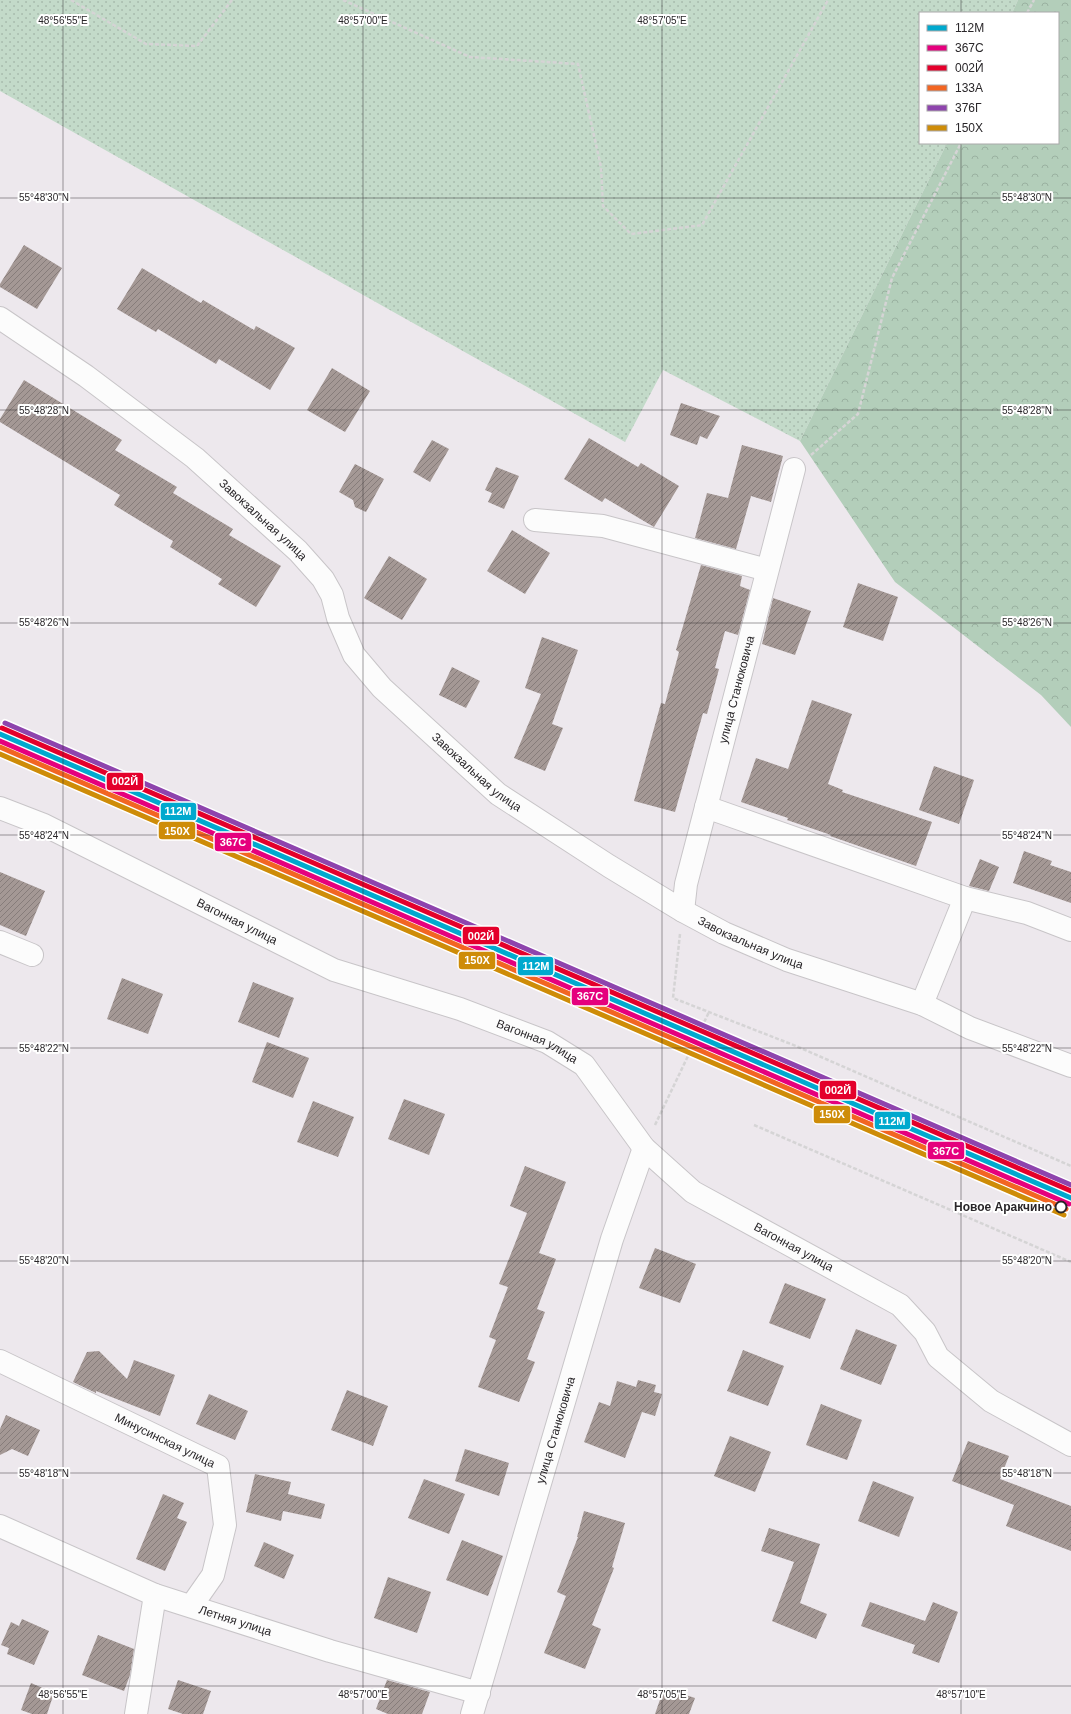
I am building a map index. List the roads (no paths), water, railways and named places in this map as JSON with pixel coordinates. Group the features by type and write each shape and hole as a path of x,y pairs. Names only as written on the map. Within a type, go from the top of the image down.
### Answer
{"street":[{"name":"Завокзальная улица","path":"0,318 86,376 195,458 298,551 323,579 332,595 338,618 354,655 382,688 498,794 609,866 683,911 724,933 787,960 922,1004 970,1028 1071,1066"},
{"name":"улица Станюковича","path":"683,911 686,884 794,469"},
{"path":"535,520 604,526 767,570"},
{"path":"706,807 965,898 1027,913 1071,930"},
{"name":"Вагонная улица","path":"0,808 44,825 334,970 460,1009 547,1042 584,1065 644,1148 693,1192 900,1305 925,1332 938,1357 991,1401 1071,1445"},
{"path":"922,1004 965,898"},
{"path":"0,942 32,955"},
{"name":"улица Станюковича","path":"472,1714 612,1239 644,1148"},
{"name":"Минусинская улица","path":"0,1361 218,1466 225,1525 213,1575 192,1605"},
{"name":"Летняя улица","path":"0,1526 154,1595 192,1605 330,1651 479,1693"},
{"path":"136,1714 154,1595"}],"railway":[{"path":"0,755 435,944"}],"place":[{"name":"Новое Аракчино","path":"1061,1207"}]}
